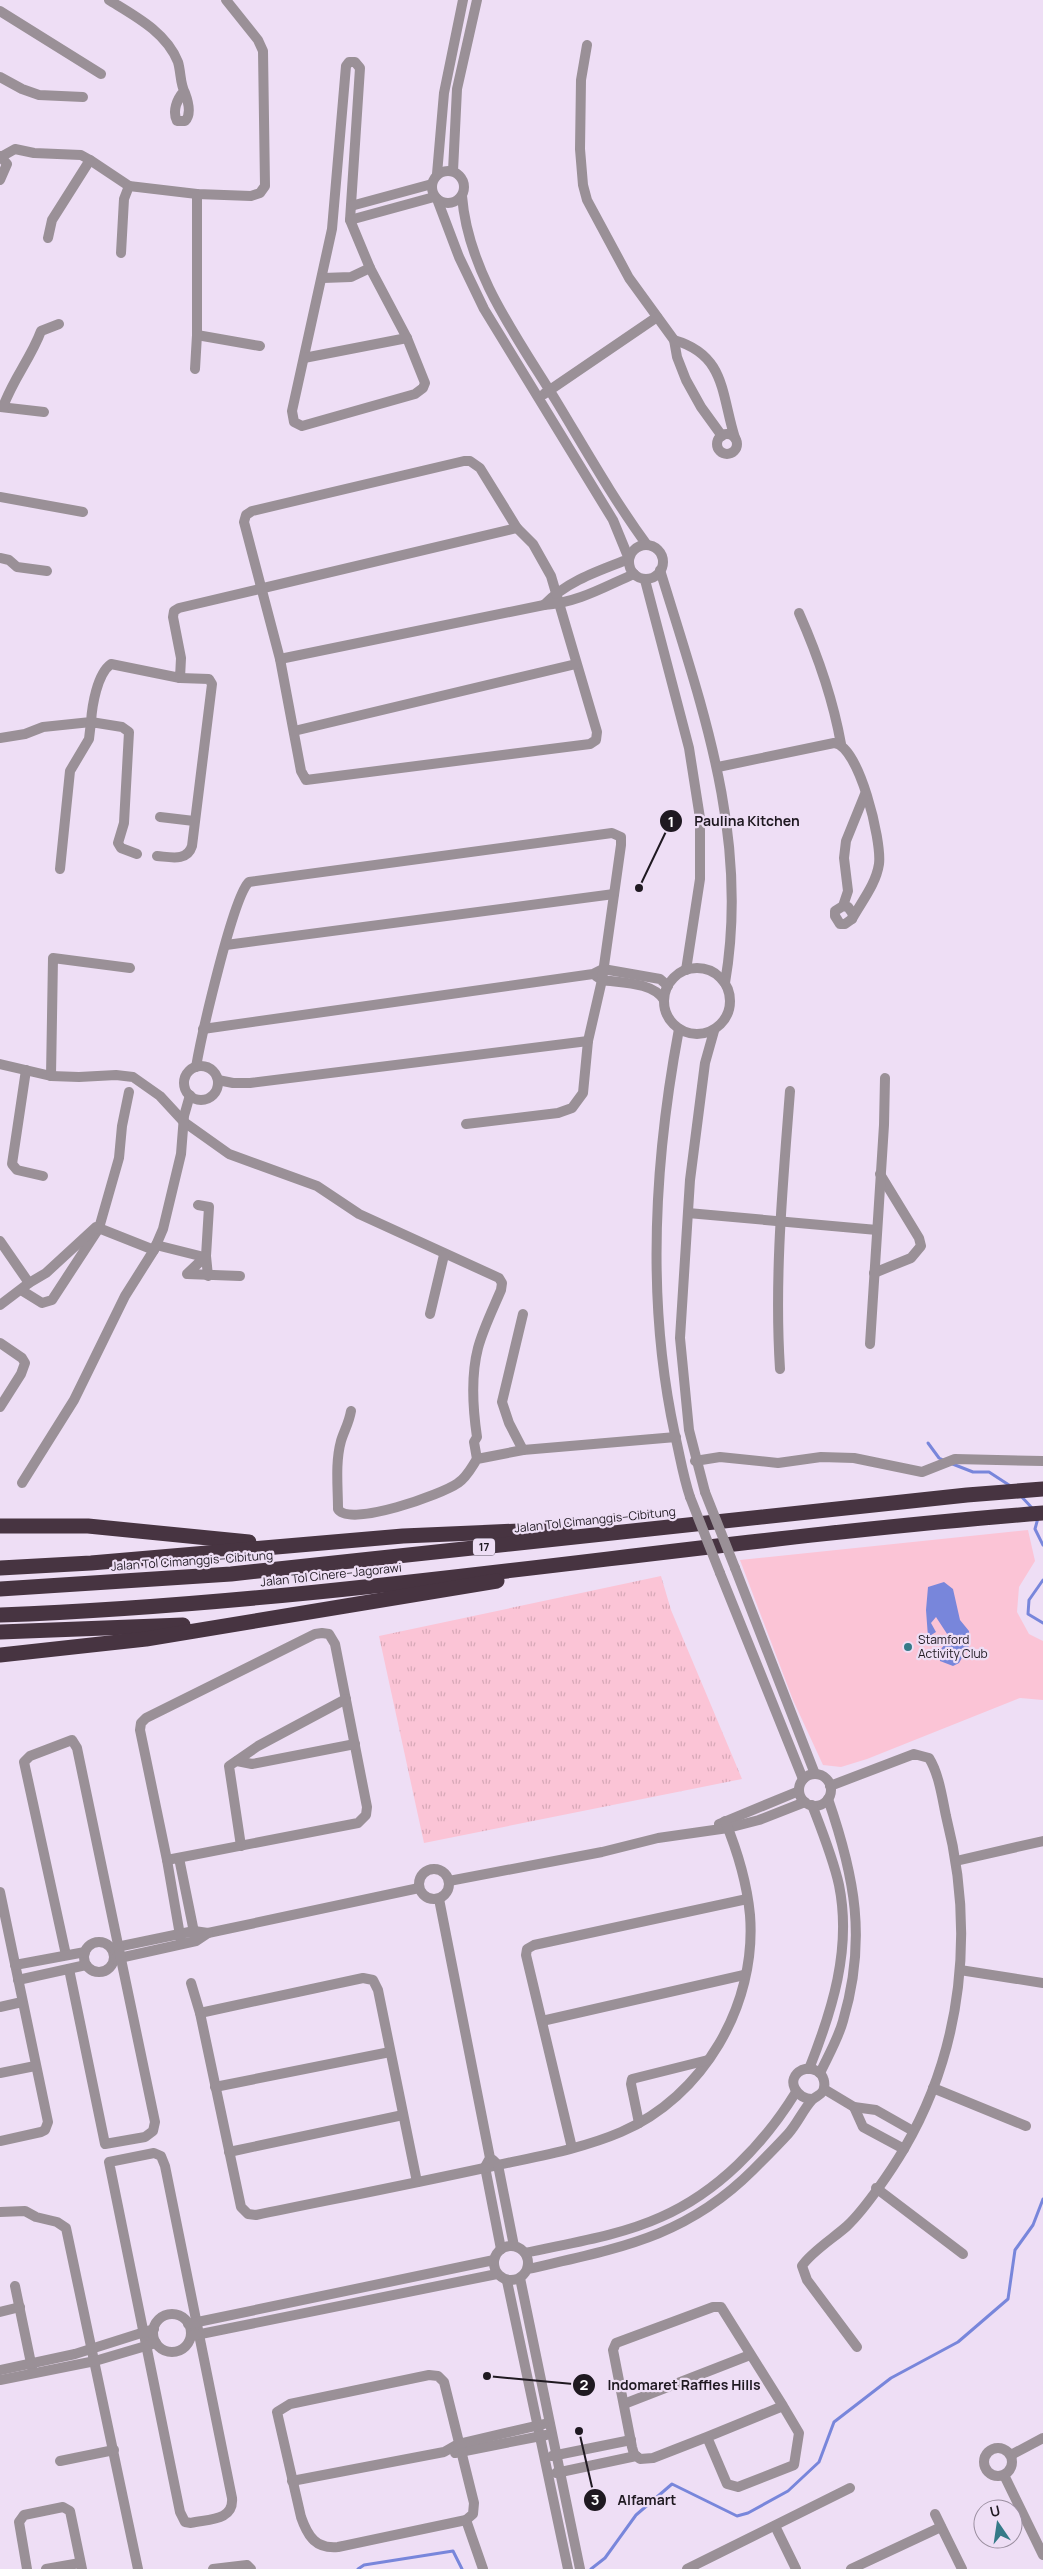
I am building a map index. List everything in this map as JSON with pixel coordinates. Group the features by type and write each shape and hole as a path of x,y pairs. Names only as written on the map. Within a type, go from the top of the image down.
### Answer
{"highway":[{"name":"Jalan Tol Cimanggis–Cibitung","path":"0,1589 241,1573 967,1495 1041,1489"},
{"name":"17","path":"664,1553 990,1517 1043,1513"},
{"path":"0,1568 91,1563 403,1536 689,1525"},
{"path":"0,1526 88,1526 288,1546"},
{"path":"0,1655 146,1639 664,1553"},
{"name":"Jalan Tol Cinere–Jagorawi","path":"0,1615 284,1596 664,1553"},
{"path":"0,1632 252,1622"}],"street":[{"path":"0,7 4,0"},
{"path":"109,0 161,36 177,61 184,91"},
{"path":"0,180 8,164 0,156 15,149 34,153 81,155 130,186 196,194 250,196 260,193 265,186 263,51 258,40 226,0"},
{"path":"464,0 444,93 437,174 432,184 456,248 481,303 613,520 634,574 645,580 689,748 700,818 700,879 686,970"},
{"path":"453,171 457,89 478,0"},
{"path":"0,11 101,74"},
{"path":"586,45 581,80 580,118 583,185 598,224 629,278 674,340 677,357 686,380 722,436"},
{"path":"352,62 357,63 360,68 351,206 350,220 370,268 407,338 424,377 423,388 420,392 302,426 294,422 292,411 323,278 332,230 346,69 347,64 352,62"},
{"path":"0,77 22,89 39,95 83,97"},
{"path":"48,238 52,220 90,160"},
{"path":"437,174 453,171"},
{"path":"453,171 463,180 465,188 462,196 464,221 481,269 504,314 623,512 647,545 655,548 660,555 660,570 711,735 727,816 732,873 731,944 725,983"},
{"path":"351,206 432,184"},
{"path":"121,254 124,199 130,186"},
{"path":"195,369 197,335 196,194"},
{"path":"350,220 436,198 449,203 462,196"},
{"path":"323,278 351,277 370,268"},
{"path":"538,398 657,317"},
{"path":"44,412 2,407 17,374 33,352 41,331 58,324"},
{"path":"197,335 260,346"},
{"path":"304,358 407,338"},
{"path":"674,340 698,350 714,365 737,444 735,450 726,454 718,448 718,441 722,436 729,435 735,438"},
{"path":"712,422 728,416"},
{"path":"470,461 480,468 517,528 533,544 547,568 557,591 576,664 597,732 596,740 590,744 306,780 302,776 280,659 262,587 244,522 246,515 249,513 456,462 470,461"},
{"path":"0,497 83,512"},
{"path":"180,678 180,658 174,617 176,609 262,587 517,528"},
{"path":"544,605 557,591 580,578 629,559 637,548 647,545"},
{"path":"0,558 9,560 17,567 46,571"},
{"path":"645,580 656,575 660,570"},
{"path":"280,659 544,605 560,604 590,596 604,587 634,574"},
{"path":"800,613 819,658 841,744 848,751 863,783 876,826 880,856 876,877 852,919 845,924 837,921 836,912 843,906 848,892 844,858 846,841 865,794"},
{"path":"60,869 70,772 89,739 92,710 101,680 106,668 111,664 180,678 209,679 212,684 192,846 188,854 175,858 157,856"},
{"path":"294,731 576,664"},
{"path":"0,738 25,734 43,727 91,722 122,728 129,732 124,823 118,843 121,848 138,854"},
{"path":"718,767 834,743 841,744"},
{"path":"160,817 194,821"},
{"path":"196,1067 202,1029 244,886 256,879 612,833 618,834 621,840 614,894 588,1041 583,1093 572,1108 549,1115 466,1124"},
{"path":"848,892 864,898"},
{"path":"226,945 614,894"},
{"path":"843,906 852,910 852,919"},
{"path":"51,1076 53,958 130,968"},
{"path":"714,1031 698,1035 679,1029 670,1021 665,1010 664,1000 668,986 675,976 686,970 708,970 725,983 730,994 731,1006 726,1018 714,1031 705,1063 698,1108 681,1301 680,1352 689,1430 704,1492 815,1774"},
{"path":"202,1029 599,974 660,979 668,986"},
{"path":"599,974 659,991 664,1000"},
{"path":"448,1881 602,1852 658,1838 710,1830 799,1791 803,1779 690,1497 682,1474 668,1404 662,1354 657,1205 666,1106 679,1029"},
{"path":"218,1080 233,1083 250,1083 588,1041"},
{"path":"0,1064 51,1076 120,1075 133,1077 160,1096 184,1122 229,1154 318,1186 359,1214 444,1255 497,1277 502,1283 478,1346 475,1363 474,1404 477,1437 474,1442 477,1459 467,1476 456,1485 390,1510 355,1516 343,1514 338,1509 337,1469 342,1440 348,1429 351,1411"},
{"path":"202,1066 212,1070 218,1080 216,1091 212,1096 201,1100 190,1096 184,1085 191,1070 196,1067 202,1066"},
{"path":"26,1070 12,1164 16,1170 43,1176"},
{"path":"870,1344 885,1078"},
{"path":"780,1369 778,1324 780,1222 790,1091"},
{"path":"20,1290 42,1303 52,1300 99,1228 120,1158 122,1126 129,1092"},
{"path":"22,1483 74,1400 125,1296 155,1248 163,1229 170,1203 181,1154 184,1122 190,1096"},
{"path":"874,1273 911,1258 921,1246 919,1238 880,1174"},
{"path":"198,1205 209,1207 205,1256 208,1276"},
{"path":"688,1213 877,1230"},
{"path":"0,1305 46,1273 94,1228 99,1228 155,1248 205,1256"},
{"path":"0,1240 5,1254 29,1283"},
{"path":"430,1314 444,1255"},
{"path":"205,1256 187,1274 240,1276"},
{"path":"522,1314 502,1402 506,1417 522,1450"},
{"path":"0,1343 22,1358 25,1363 21,1374 0,1407"},
{"path":"477,1459 522,1450 676,1437"},
{"path":"695,1461 720,1457 778,1463 829,1457 878,1461 922,1472 955,1459 1043,1461"},
{"path":"167,1860 358,1823 362,1820 367,1808 335,1644 329,1634 315,1634 141,1722 140,1730 181,1939"},
{"path":"241,1846 228,1770 229,1766 258,1746 346,1699"},
{"path":"66,1955 24,1762 30,1756 68,1740 74,1741 77,1748 114,1947 155,2122 153,2131 145,2137 106,2144 69,1969"},
{"path":"237,1762 252,1764 355,1744"},
{"path":"830,1786 914,1754 925,1755 932,1763 956,1861 960,1892 960,1970 951,2034 933,2088 904,2149 853,2220 802,2266 807,2280 857,2347"},
{"path":"803,1779 815,1774 825,1777 830,1786 828,1799 850,1868 855,1907 856,1947 843,2022 820,2073"},
{"path":"799,1791 809,1804 836,1871 842,1909 838,1984 828,2021 809,2069"},
{"path":"726,1824 759,1820 809,1804 821,1804 828,1799"},
{"path":"191,1983 200,2013 240,2207 248,2214 256,2215 417,2182 491,2163 572,2148 621,2132 670,2103 684,2090 708,2060 733,2017 744,1976 750,1940 748,1899 726,1824"},
{"path":"956,1861 1043,1841"},
{"path":"179,1858 195,1936"},
{"path":"432,1869 445,1874 448,1881 447,1892 439,1899 426,1898 419,1888 421,1876 432,1869"},
{"path":"181,1939 114,1947 96,1942 89,1946 85,1952 86,1965 91,1970 106,1971 117,1958 181,1939 419,1888"},
{"path":"0,1892 5,1945 15,1965 48,2126 41,2132 0,2141"},
{"path":"439,1899 491,2163 514,2246"},
{"path":"572,2148 526,1955 530,1947 748,1899"},
{"path":"15,1965 85,1952"},
{"path":"18,1980 86,1965"},
{"path":"960,1970 1043,1983"},
{"path":"542,2021 744,1976"},
{"path":"200,2013 369,1978 373,1980 378,1990 417,2182"},
{"path":"0,2007 22,2002"},
{"path":"215,2087 390,2052"},
{"path":"639,2123 631,2084 632,2079 708,2060"},
{"path":"0,2074 35,2066"},
{"path":"494,2260 192,2322 178,2315 163,2317 154,2328 151,2344 182,2518 185,2522 191,2523 226,2516 231,2510 232,2498 195,2335 192,2322 164,2160 159,2154 147,2154 109,2162 143,2331 151,2344 164,2351 176,2352 186,2346 195,2335 497,2274 507,2280 520,2278 528,2269 625,2246 676,2227 716,2202 751,2172 788,2134 813,2099 820,2096 824,2089 824,2081 820,2073 809,2069 801,2071 795,2076 793,2084 796,2092 800,2097 813,2099"},
{"path":"933,2088 1026,2126"},
{"path":"824,2089 854,2107 876,2110 913,2130"},
{"path":"501,2249 514,2246 526,2253 638,2226 678,2209 713,2185 752,2151 777,2121 796,2092"},
{"path":"854,2107 863,2127 904,2149"},
{"path":"229,2152 403,2115"},
{"path":"491,2163 501,2249 494,2260 497,2274"},
{"path":"876,2188 963,2254"},
{"path":"0,2212 25,2211 36,2217 57,2222 66,2228 138,2569"},
{"path":"526,2253 528,2269"},
{"path":"520,2278 580,2566"},
{"path":"507,2280 568,2568"},
{"path":"15,2286 32,2368"},
{"path":"0,2312 20,2307"},
{"path":"636,2456 613,2350 616,2343 719,2307 722,2308 799,2433 794,2465 738,2487 732,2487 724,2479 707,2437"},
{"path":"0,2380 154,2328"},
{"path":"0,2370 95,2361 151,2344"},
{"path":"624,2404 750,2355"},
{"path":"435,2375 444,2382 475,2509 470,2518 466,2520 324,2547 313,2540 304,2527 292,2481 276,2415 280,2408 290,2404 435,2375"},
{"path":"547,2475 636,2456 643,2460 652,2458 783,2406"},
{"path":"459,2449 550,2423"},
{"path":"292,2481 459,2449 552,2434"},
{"path":"1011,2455 1043,2438"},
{"path":"544,2458 631,2440"},
{"path":"997,2448 1005,2449 1011,2455 1013,2463 1010,2470 1004,2476 996,2477 988,2474 984,2466 984,2458 989,2451 997,2448"},
{"path":"60,2461 114,2450"},
{"path":"1004,2476 1043,2556"},
{"path":"687,2569 850,2488"},
{"path":"27,2569 19,2522 20,2518 24,2515 63,2507 70,2511 81,2566 46,2569"},
{"path":"935,2514 962,2569"},
{"path":"466,2520 483,2569"},
{"path":"775,2526 796,2569"},
{"path":"851,2569 941,2527"},
{"path":"213,2569 240,2564 247,2565 250,2569"}],"green space":[{"name":"Stamford Activity Club","path":"1028,1530 1035,1561 1019,1587 1017,1612 1029,1634 1043,1641 1043,1700 1020,1698 867,1759 841,1767 823,1765 793,1700 740,1560"},
{"path":"661,1576 671,1610 742,1779 424,1843 379,1636"}],"water":[{"path":"944,1582 953,1589 960,1620 969,1631 970,1644 959,1663 953,1666 940,1661 941,1649 951,1640 936,1617 931,1623 936,1632 928,1637 926,1610 928,1587"}],"waterway":[{"path":"928,1443 939,1458 945,1461"},
{"path":"950,1463 973,1472 989,1472 1012,1487"},
{"path":"1020,1495 1033,1509"},
{"path":"1038,1518 1035,1529 1043,1545"},
{"path":"1043,1580 1029,1600 1028,1614 1043,1623"},
{"path":"591,2569 605,2558 636,2515 672,2484 737,2516 748,2513 788,2491 819,2462 834,2422 891,2378 958,2342 1008,2299 1015,2250 1033,2225 1043,2199"},
{"path":"358,2569 364,2565 453,2551 462,2569"}],"place":[{"name":"Paulina Kitchen","path":"639,888"},
{"name":"Stamford Activity Club","path":"908,1647"},
{"name":"Indomaret Raffles Hills","path":"487,2376"},
{"name":"Alfamart","path":"579,2431"}]}
